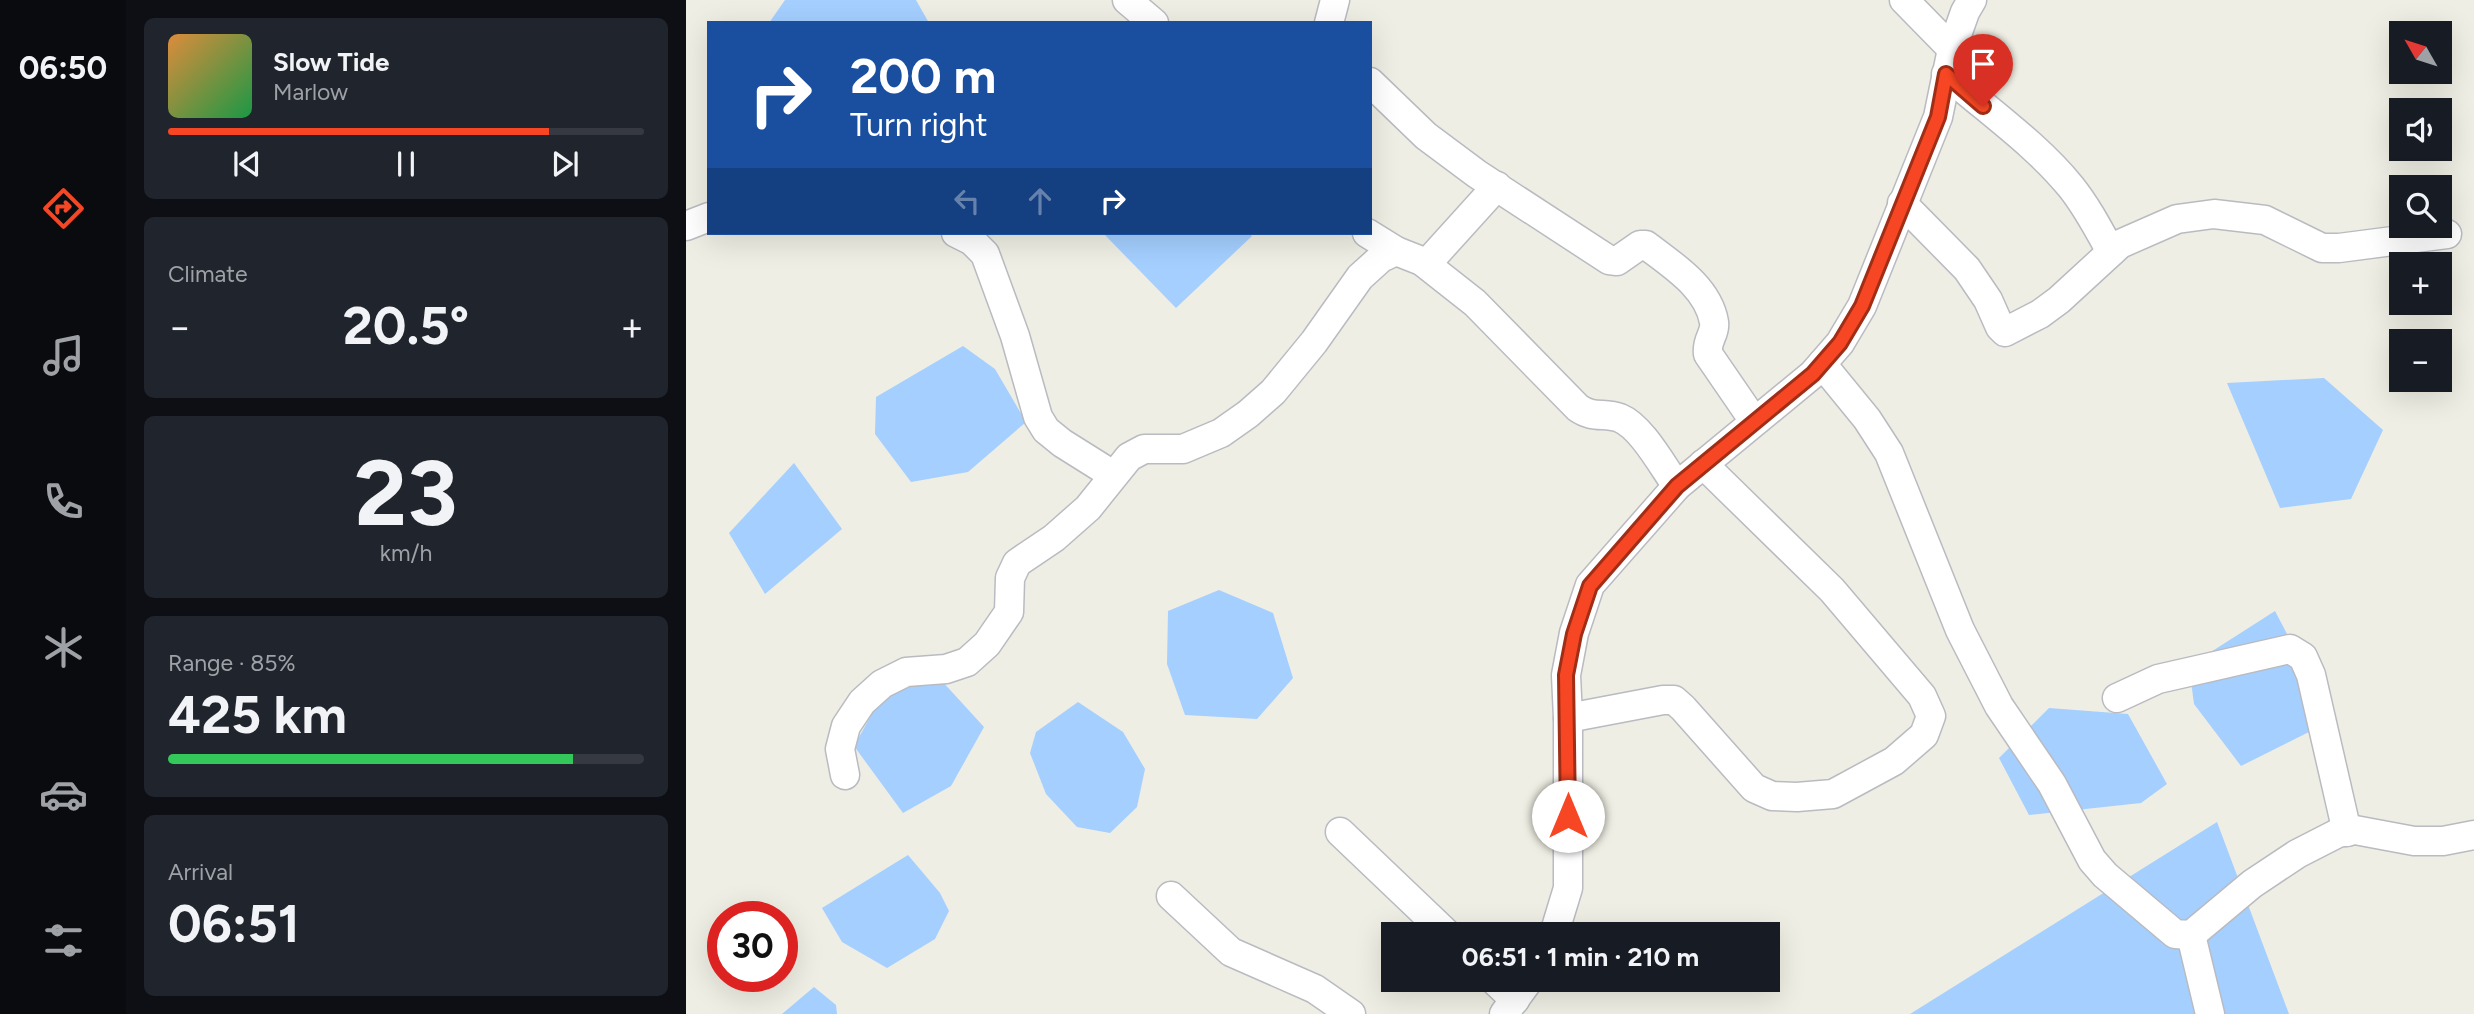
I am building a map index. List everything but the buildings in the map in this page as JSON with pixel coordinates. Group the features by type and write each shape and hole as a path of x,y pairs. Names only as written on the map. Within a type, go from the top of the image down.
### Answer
{"street":[{"path":"1127,0 1152,21"},
{"path":"1330,21 1335,0"},
{"path":"1904,0 1949,62 2062,178 2095,222 2111,252"},
{"path":"1558,922 1568,888 1566,675 1574,634 1590,586 1677,486 1813,374 1840,343 1862,306 1938,117 1949,62 1965,12 1972,0"},
{"path":"1372,84 1426,136 1477,174 1609,260 1618,261 1640,245 1646,245 1695,285 1703,295 1714,323 1707,343 1708,354 1754,421"},
{"path":"1423,262 1431,259 1497,186"},
{"path":"1902,203 1967,269 2005,332 2040,314 2059,300 2111,252 2139,235 2177,219 2214,214 2265,220 2322,248 2416,238"},
{"path":"686,226 707,219"},
{"path":"960,235 972,241 985,254 1015,336 1042,424 1062,443 1113,475"},
{"path":"1370,235 1396,251 1423,262 1475,303 1578,408 1588,415 1614,416 1625,420 1637,430 1677,486"},
{"path":"845,775 840,749 846,726 862,702 882,684 906,672 946,669 967,662 987,644 1009,612 1010,578 1017,563 1054,538 1088,508 1129,457 1144,449 1183,449 1221,433 1248,414 1281,382 1314,342 1360,278 1381,258 1396,251"},
{"path":"1822,364 1867,419 1889,453 1960,630 1999,706 2053,784 2092,860 2105,875 2175,934 2191,935 2252,884 2297,854 2338,833 2355,830 2414,841 2443,841 2474,835"},
{"path":"1568,718 1674,700 1754,788 1772,796 1833,794 1894,761 1924,735 1931,716 1922,696 1832,590 1703,464"},
{"path":"2117,698 2158,679 2182,672 2290,649 2303,657 2311,675 2347,832"},
{"path":"1340,832 1434,922"},
{"path":"1171,896 1231,952 1315,989 1350,1014"},
{"path":"2191,935 2210,1014"}],"water":[{"path":"785,0 916,0 928,21 770,21"},
{"path":"1105,235 1252,236 1176,308"},
{"path":"963,346 995,369 1026,422 968,472 911,482 875,434 876,397"},
{"path":"2324,378 2383,430 2351,499 2280,508 2227,383"},
{"path":"794,463 842,529 765,594 729,533"},
{"path":"1219,590 1273,613 1293,678 1257,719 1185,715 1167,664 1168,611"},
{"path":"2275,611 2305,668 2311,731 2241,766 2194,704 2189,666"},
{"path":"891,680 941,680 984,727 951,786 903,813 854,746"},
{"path":"1078,702 1123,732 1145,769 1137,807 1110,833 1077,827 1046,794 1030,753 1036,732"},
{"path":"2049,708 2128,714 2167,784 2141,803 2029,815 1999,758"},
{"path":"2217,822 2289,1014 1910,1014"},
{"path":"908,855 940,893 949,911 935,939 887,968 842,942 822,908"},
{"path":"814,987 836,1005 837,1014 782,1014"}],"route":[{"path":"1568,816 1566,675 1574,634 1590,586 1677,486 1813,374 1840,343 1862,306 1938,117 1946,74 1983,106"}]}
